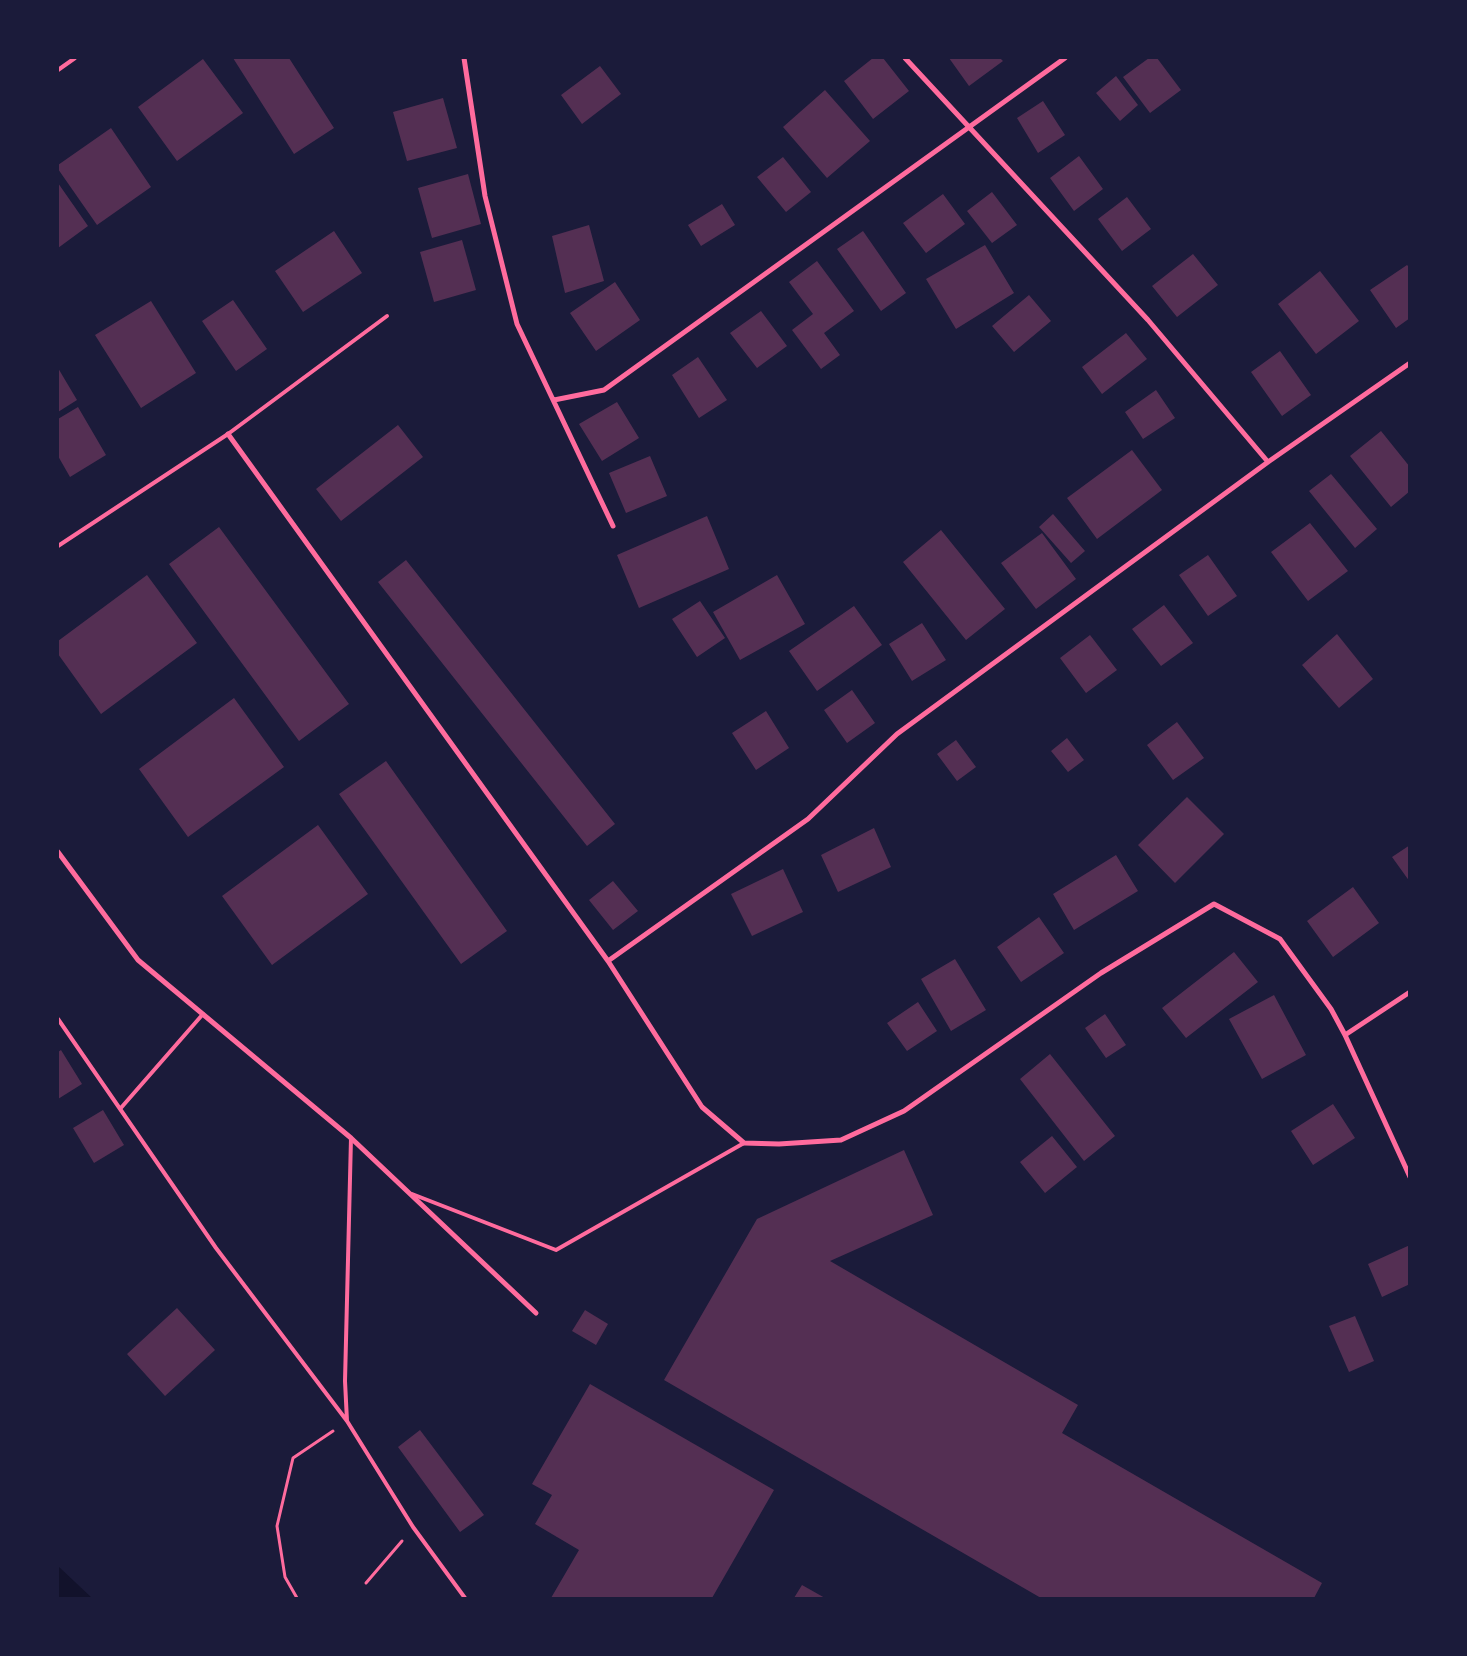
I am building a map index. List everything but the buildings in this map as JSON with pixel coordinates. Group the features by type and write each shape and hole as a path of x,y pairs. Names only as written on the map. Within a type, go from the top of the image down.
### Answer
{"street":[{"path":"464,58 485,196 517,324 613,526"},
{"path":"906,58 1148,320 1268,462"},
{"path":"554,400 604,390 1065,58"},
{"path":"608,961 808,819 897,734 1268,462 1410,363"},
{"path":"228,434 608,961 702,1107 744,1143 842,1140 904,1111 1100,973 1214,904 1280,939 1331,1009 1410,1177"},
{"path":"58,852 138,960 351,1138 536,1313"},
{"path":"1344,1035 1410,992"}],"lane":[{"path":"58,70 75,58"},
{"path":"58,546 228,434 387,316"},
{"path":"120,1109 203,1014"},
{"path":"58,1019 216,1248 347,1421 413,1527 465,1598"},
{"path":"347,1421 345,1381 351,1138"},
{"path":"409,1193 556,1250 744,1143"}],"path":[{"path":"297,1598 285,1577 277,1526 293,1458 347,1421"},
{"path":"366,1583 413,1527"}],"shaded area":[{"path":"58,1566 92,1598 58,1598"}]}
